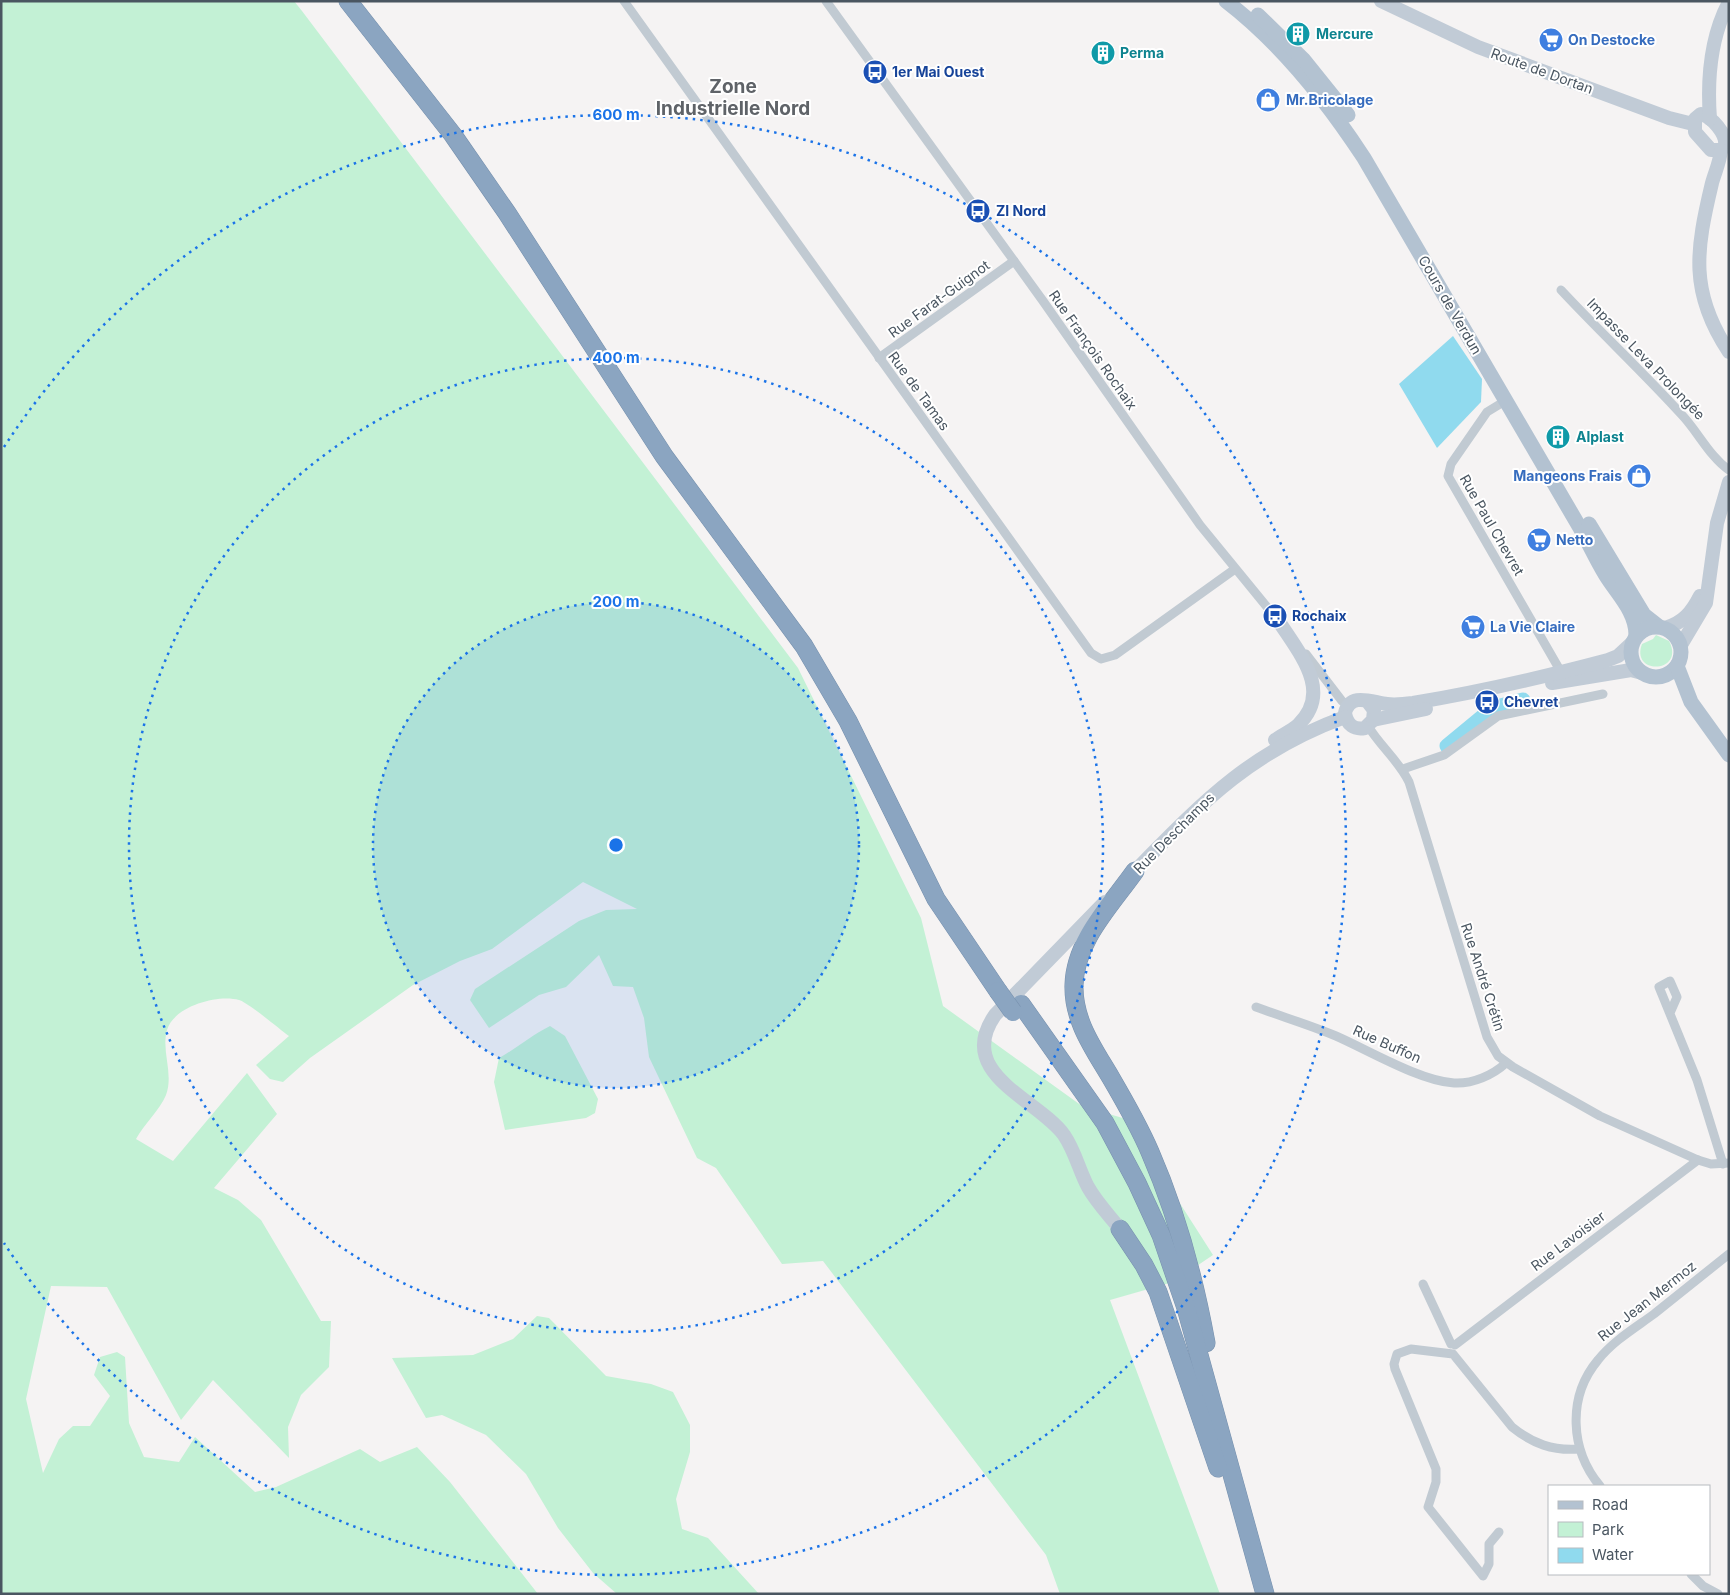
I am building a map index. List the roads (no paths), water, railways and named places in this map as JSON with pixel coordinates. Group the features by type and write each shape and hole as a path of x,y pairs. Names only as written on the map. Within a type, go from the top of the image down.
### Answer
{"highway":[{"path":"348,1 405,70 458,142 507,213 664,456 804,646 848,721 936,899 1105,1123 1148,1205 1186,1308 1253,1594"},
{"path":"363,1 413,62 490,168 663,434 810,635 848,698 938,879 1002,987"},
{"path":"1135,871 1088,936 1075,974 1075,1000 1084,1032 1130,1111 1149,1150 1182,1236 1199,1304 1224,1466"},
{"path":"1120,1229 1144,1265 1158,1292 1224,1466 1265,1594"}],"main road":[{"path":"1226,1 1273,44 1323,99 1333,102 1375,163"},
{"name":"Cours de Verdun","path":"1240,1 1278,34 1325,84 1344,109 1644,615 1662,627"},
{"name":"Route de Dortan","path":"1381,1 1391,4 1478,47 1669,118 1700,120"},
{"path":"1722,146 1700,138 1699,108 1710,87 1713,42 1717,27 1729,2"},
{"path":"1700,120 1722,146"},
{"path":"1722,146 1712,182 1699,253 1699,286 1707,314 1729,352"},
{"name":"Cours de Verdun","path":"1375,163 1392,204 1604,572 1634,619 1634,639"},
{"path":"1392,204 1399,208 1421,238"},
{"path":"1681,644 1706,603 1720,509 1729,482"},
{"path":"1691,702 1660,677 1631,670 1563,680 1370,723 1356,728 1347,722 1347,711 1355,700 1396,705 1413,703 1562,672 1618,656 1634,639 1650,627 1662,627 1682,621 1692,610 1710,569"},
{"path":"1192,813 1247,759 1298,725 1310,709 1315,692 1311,674 1278,620"},
{"path":"1660,677 1669,674 1677,666 1682,653 1681,644 1677,637 1662,627"},
{"path":"1634,639 1632,659 1642,673"},
{"path":"1677,666 1691,702 1729,755"},
{"path":"1367,701 1374,710 1370,723"},
{"name":"Rue Deschamps","path":"1120,1229 1095,1198 1063,1134 1045,1116 1006,1088 995,1075 988,1059 985,1043 988,1028 995,1015 1026,981 1218,789 1258,759 1286,742 1347,711"}],"street":[{"name":"Rue de Tamas","path":"624,1 1090,653 1101,659 1115,655 1235,568"},
{"name":"Rue François Rochaix","path":"826,1 1014,261 1200,525 1278,620 1342,701 1347,711"},
{"name":"Rue Farat-Guignot","path":"879,358 1014,261"},
{"name":"Impasse Leva Prolongée","path":"1561,290 1652,382 1693,427 1718,461 1729,470"},
{"name":"Rue Paul Chevret","path":"1505,400 1487,412 1451,464 1448,476 1562,672"},
{"path":"1403,769 1444,755 1498,716 1603,694"},
{"name":"Rue André Crétin","path":"1370,723 1381,746 1403,769 1424,827 1484,1029 1498,1056 1506,1063 1600,1116 1698,1160 1711,1164 1726,1164"},
{"name":"Rue Buffon","path":"1256,1007 1334,1035 1422,1074 1452,1083 1466,1083 1481,1078 1498,1070 1506,1063"},
{"path":"1670,1013 1697,1080 1726,1164"},
{"name":"Rue Lavoisier","path":"1452,1349 1698,1160"},
{"name":"Rue Jean Mermoz","path":"1599,1485 1586,1467 1579,1449 1576,1424 1577,1404 1582,1387 1598,1359 1615,1343 1729,1254"},
{"path":"1423,1284 1452,1349 1512,1427 1523,1436 1552,1448 1579,1449"},
{"path":"1452,1349 1406,1350 1397,1354 1394,1364 1436,1468 1436,1482 1428,1507 1483,1576 1489,1564 1489,1544 1499,1532"},
{"path":"1692,1575 1703,1586 1718,1594"}],"water":[{"path":"1453,336 1482,379 1481,402 1437,448 1399,384"}],"waterway":[{"path":"1447,746 1493,708 1523,700"}],"place":[{"name":"Mercure","path":"1298,34"},
{"name":"On Destocke","path":"1551,40"},
{"name":"Perma","path":"1103,53"},
{"name":"1er Mai Ouest","path":"875,72"},
{"name":"Mr.Bricolage","path":"1268,100"},
{"name":"ZI Nord","path":"978,211"},
{"name":"Alplast","path":"1558,437"},
{"name":"Mangeons Frais","path":"1639,476"},
{"name":"Netto","path":"1539,540"},
{"name":"Rochaix","path":"1275,616"},
{"name":"La Vie Claire","path":"1473,627"},
{"name":"Chevret","path":"1487,702"}],"district":[{"name":"Zone Industrielle Nord","path":"733,97"}]}
